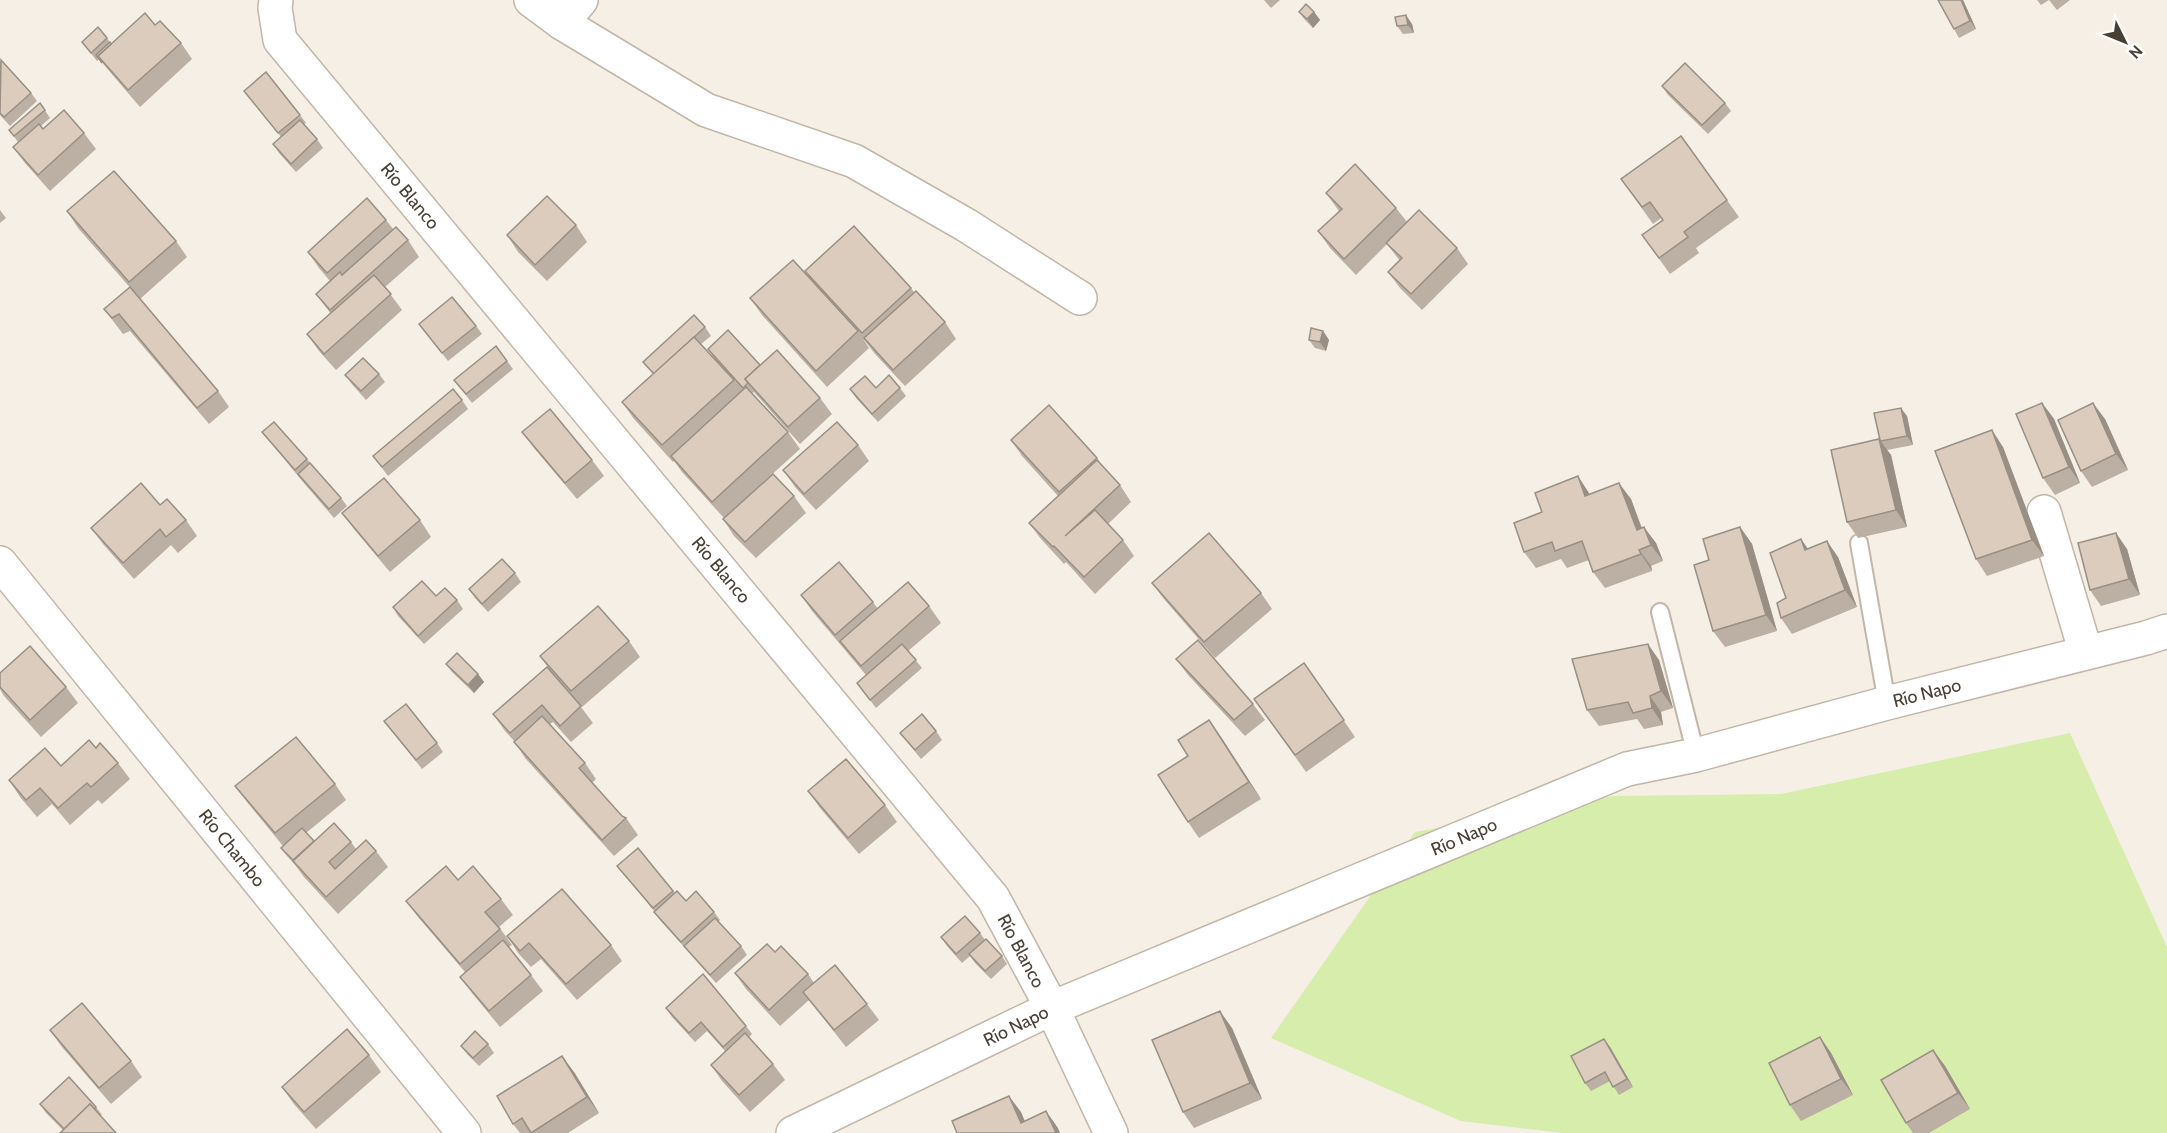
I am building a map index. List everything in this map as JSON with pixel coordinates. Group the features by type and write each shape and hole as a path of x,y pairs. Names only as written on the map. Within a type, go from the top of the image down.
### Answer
{"street":[{"name":"Río Blanco","path":"276,0 280,40 993,898 1052,1008 1111,1133"},
{"path":"531,0 572,11 706,110 854,161 966,225 1080,298"},
{"path":"2044,512 2086,653"},
{"name":"Río Chambo","path":"0,562 464,1133"},
{"name":"Río Napo","path":"793,1133 1052,1008 1627,769 1696,756 1887,702 2167,631"}],"lane":[{"path":"1859,543 1887,702"},
{"path":"1660,612 1696,756"}],"green space":[{"path":"2070,733 2167,947 2167,1133 1563,1133 1461,1121 1271,1038 1415,832 1614,796 1781,794"}],"building":[{"path":"1938,0 1961,0 1970,21 1954,29"},
{"path":"1306,4 1314,12 1307,19 1299,12"},
{"path":"145,13 155,25 160,21 181,43 128,90 98,56"},
{"path":"1406,15 1408,25 1397,26 1395,17"},
{"path":"98,27 107,38 91,53 82,42"},
{"path":"110,42 111,44 98,56 102,63 96,55"},
{"path":"1,60 31,93 4,117 0,113"},
{"path":"1685,63 1725,103 1702,125 1662,86"},
{"path":"266,72 300,115 278,133 244,91"},
{"path":"40,103 45,110 14,136 9,130"},
{"path":"64,110 84,133 38,175 13,147 39,124 43,129"},
{"path":"300,120 317,139 291,164 273,144"},
{"path":"1681,136 1727,200 1684,232 1688,237 1659,258 1642,235 1663,220 1650,202 1642,207 1621,179"},
{"path":"1355,164 1396,208 1344,259 1318,231 1342,209 1326,193"},
{"path":"114,171 176,241 129,282 67,211"},
{"path":"547,196 576,225 535,265 507,235"},
{"path":"367,198 386,220 327,273 308,252"},
{"path":"1419,210 1457,248 1411,294 1388,272 1402,258 1386,243"},
{"path":"854,226 911,288 862,333 805,271"},
{"path":"396,227 408,240 330,310 316,294 340,272 342,275"},
{"path":"793,260 858,331 816,371 750,298"},
{"path":"374,275 391,294 324,354 307,334"},
{"path":"130,287 218,391 197,408 119,314 112,318 104,309"},
{"path":"916,291 945,322 893,370 864,338"},
{"path":"452,297 476,326 442,353 419,324"},
{"path":"694,315 705,327 654,374 643,362"},
{"path":"1311,328 1323,331 1320,342 1309,340"},
{"path":"728,330 760,365 745,379 748,383 743,388 708,349"},
{"path":"694,337 734,380 662,445 622,402"},
{"path":"496,346 507,361 466,394 454,380"},
{"path":"777,350 820,398 788,427 745,379"},
{"path":"363,358 379,374 361,391 345,375"},
{"path":"889,375 900,388 872,414 850,389 865,376 876,388"},
{"path":"746,387 788,432 712,502 671,456"},
{"path":"453,389 462,400 382,467 373,456"},
{"path":"2042,403 2069,467 2043,478 2016,414"},
{"path":"2093,403 2116,454 2081,471 2058,420"},
{"path":"1049,405 1097,458 1059,492 1011,440"},
{"path":"1901,408 1907,436 1881,441 1874,413"},
{"path":"550,409 592,460 565,483 522,432"},
{"path":"274,422 307,459 295,470 262,432"},
{"path":"837,422 858,445 804,494 783,470"},
{"path":"1992,430 2032,540 1976,559 1935,451"},
{"path":"1879,439 1896,510 1847,522 1831,450"},
{"path":"1097,460 1120,485 1065,536 1095,510 1123,540 1084,577 1029,523"},
{"path":"310,463 341,498 329,509 298,474"},
{"path":"773,474 794,496 745,542 723,519"},
{"path":"1578,476 1585,496 1619,483 1637,530 1644,527 1651,545 1639,550 1641,554 1593,572 1582,541 1555,551 1552,542 1524,552 1514,523 1542,512 1535,493"},
{"path":"384,478 420,520 378,556 342,513"},
{"path":"141,483 160,505 167,499 186,520 166,537 160,529 123,563 91,528"},
{"path":"1740,527 1766,615 1713,631 1694,565 1709,560 1703,539"},
{"path":"1209,533 1261,593 1204,642 1152,583"},
{"path":"2116,533 2129,579 2090,590 2078,543"},
{"path":"1801,539 1805,550 1827,541 1845,590 1781,618 1777,603 1786,598 1770,553"},
{"path":"502,559 515,573 482,604 469,589"},
{"path":"839,562 873,602 835,635 801,595"},
{"path":"422,581 436,596 445,588 457,600 418,636 393,607"},
{"path":"908,582 929,606 861,666 840,641"},
{"path":"598,606 629,641 571,691 540,656"},
{"path":"1198,640 1253,704 1234,720 1176,659"},
{"path":"902,644 916,660 870,700 857,683"},
{"path":"1648,644 1661,691 1650,696 1652,708 1633,713 1628,702 1587,710 1572,659"},
{"path":"30,646 66,687 30,720 0,687 0,673"},
{"path":"457,653 478,674 468,685 446,664"},
{"path":"1304,663 1344,720 1295,755 1254,699"},
{"path":"547,667 581,706 560,726 542,705 510,733 493,714"},
{"path":"406,704 437,743 416,760 384,721"},
{"path":"922,714 936,731 915,750 900,733"},
{"path":"542,716 585,763 579,768 626,818 602,840 514,742"},
{"path":"1209,720 1249,782 1188,822 1158,775 1188,756 1178,740"},
{"path":"296,737 335,784 275,833 235,786"},
{"path":"89,740 96,748 100,743 118,763 91,787 87,783 58,808 40,788 26,800 9,780 45,748 61,766"},
{"path":"846,759 885,805 848,838 808,791"},
{"path":"334,823 351,842 329,862 335,869 366,840 376,851 326,897 293,861"},
{"path":"302,828 314,841 293,860 281,848"},
{"path":"638,848 673,891 653,908 617,866"},
{"path":"446,866 458,880 473,866 501,899 485,912 500,929 460,964 406,901"},
{"path":"562,889 611,945 566,984 529,943 520,951 507,936"},
{"path":"677,891 686,901 696,891 714,912 681,942 654,912"},
{"path":"965,916 980,933 956,954 941,937"},
{"path":"715,918 741,946 710,975 684,946"},
{"path":"986,939 1002,956 985,971 969,954"},
{"path":"503,940 531,975 489,1011 460,977"},
{"path":"767,944 775,952 781,946 808,974 769,1010 735,973"},
{"path":"835,965 867,1004 834,1030 803,992"},
{"path":"703,974 746,1026 723,1047 701,1022 689,1033 666,1008"},
{"path":"82,1003 131,1061 99,1088 50,1030"},
{"path":"1220,1011 1250,1083 1183,1112 1152,1040"},
{"path":"347,1029 369,1055 304,1112 282,1087"},
{"path":"475,1031 488,1044 473,1058 461,1046"},
{"path":"745,1033 773,1064 739,1095 711,1065"},
{"path":"1820,1037 1841,1079 1790,1105 1769,1063"},
{"path":"1604,1039 1627,1079 1613,1087 1605,1072 1585,1083 1571,1056"},
{"path":"1933,1050 1958,1093 1906,1123 1881,1080"},
{"path":"562,1056 587,1097 531,1133 522,1118 513,1124 497,1096"},
{"path":"69,1077 96,1107 94,1109 90,1104 64,1129 40,1104"},
{"path":"1009,1096 1021,1123 1046,1111 1056,1133 957,1133 952,1121"},
{"path":"90,1104 116,1133 60,1133"}]}
